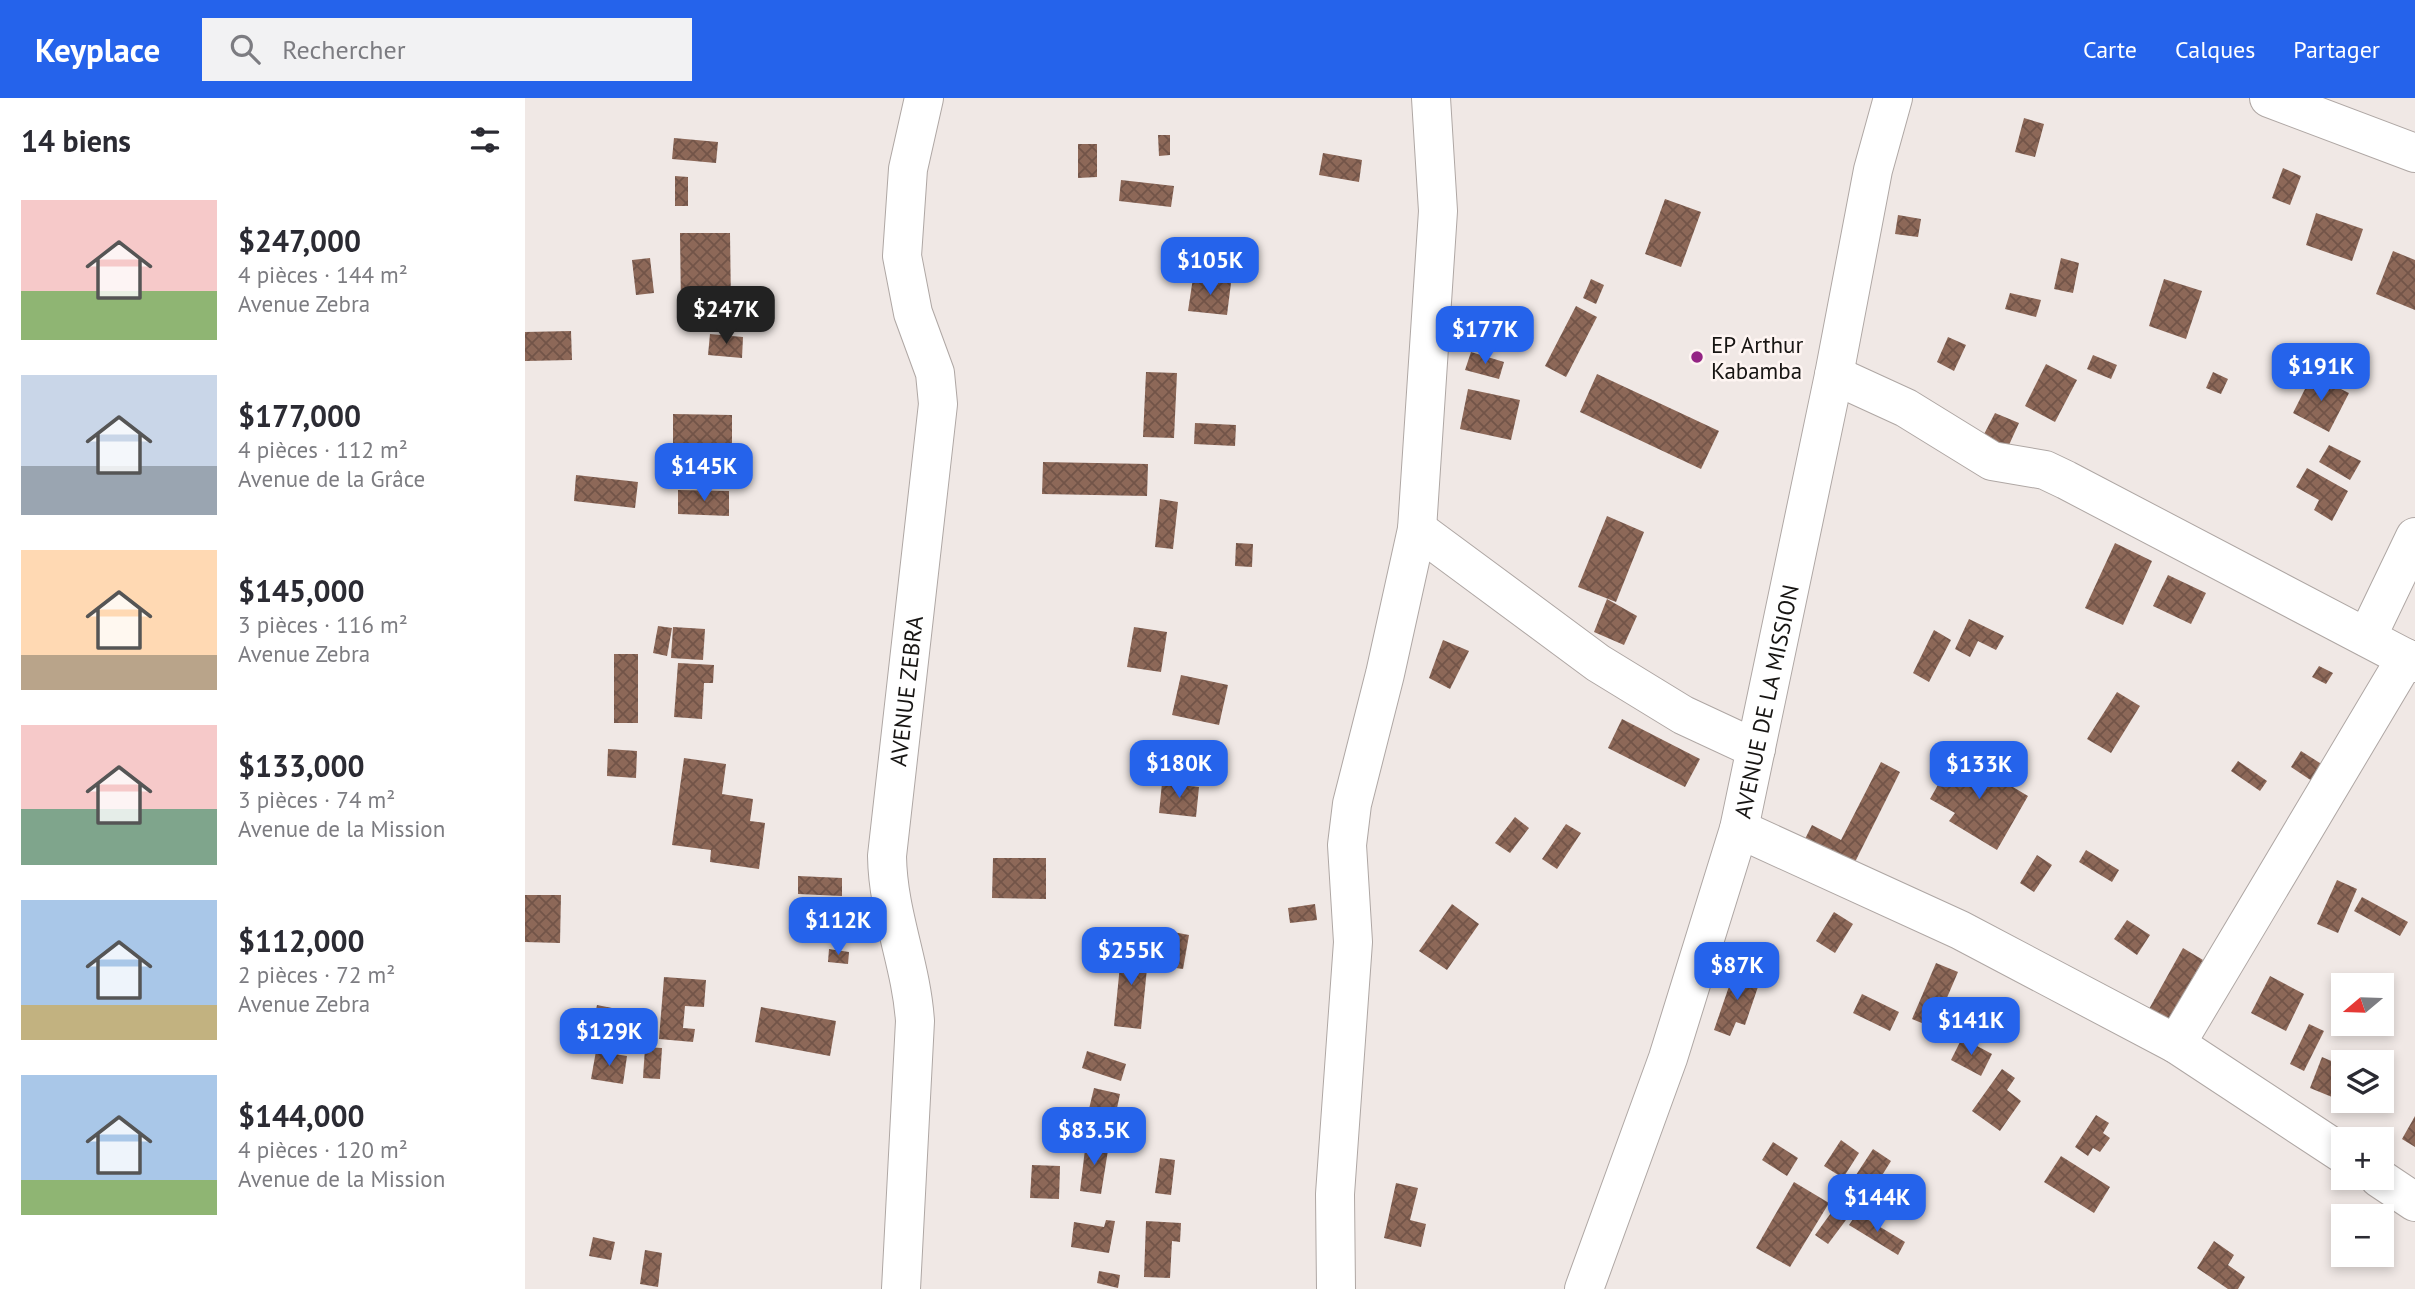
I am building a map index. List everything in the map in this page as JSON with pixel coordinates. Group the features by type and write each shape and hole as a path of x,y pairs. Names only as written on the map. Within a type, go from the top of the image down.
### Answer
{"street":[{"name":"AVENUE ZEBRA","path":"901,1289 915,1021 912,986 887,891 887,856 938,404 935,373 913,313 902,256 908,169 924,98"},
{"path":"1336,1289 1335,1194 1353,942 1347,845 1352,804 1385,674 1417,529 1438,211 1431,98"},
{"name":"AVENUE DE LA MISSION","path":"1584,1289 1668,1058 1739,829 1834,374 1873,170 1893,98"},
{"path":"2269,98 2415,153"},
{"path":"1834,374 1906,408 1992,461 2045,470 2066,480 2410,661 2176,1044"},
{"path":"1417,529 1598,663 1683,715 1756,749"},
{"path":"2367,637 2415,537"},
{"path":"1739,829 1959,930 2176,1044 2331,1146"},
{"path":"2394,1188 2415,1202"}],"building":[{"path":"2024,118 2044,124 2035,157 2015,152"},
{"path":"1158,135 1170,135 1170,155 1159,156"},
{"path":"674,138 718,142 716,163 672,159"},
{"path":"1078,144 1097,144 1097,177 1078,178"},
{"path":"1323,153 1362,160 1359,182 1319,175"},
{"path":"2283,168 2301,176 2290,205 2272,198"},
{"path":"675,176 688,177 688,206 675,206"},
{"path":"1121,180 1174,186 1171,207 1119,201"},
{"path":"1665,199 1701,212 1681,267 1645,254"},
{"path":"2316,213 2363,229 2352,261 2306,245"},
{"path":"1898,215 1921,219 1918,237 1895,234"},
{"path":"680,233 730,233 731,307 681,308"},
{"path":"2393,251 2415,260 2415,310 2376,294"},
{"path":"650,258 654,293 636,295 632,260"},
{"path":"2061,258 2079,263 2073,293 2054,289"},
{"path":"1193,278 1231,283 1227,315 1188,311"},
{"path":"1591,279 1604,285 1596,304 1583,298"},
{"path":"2164,279 2202,291 2186,339 2149,326"},
{"path":"2010,293 2041,300 2036,317 2005,309"},
{"path":"1576,306 1597,317 1566,377 1545,366"},
{"path":"571,331 572,360 525,361 525,332"},
{"path":"710,334 743,337 742,358 708,355"},
{"path":"1948,337 1966,345 1954,371 1937,362"},
{"path":"1471,352 1504,362 1499,379 1465,370"},
{"path":"2093,355 2117,365 2111,379 2087,369"},
{"path":"2046,364 2077,380 2055,422 2025,406"},
{"path":"1146,372 1177,373 1174,438 1143,437"},
{"path":"2213,372 2228,379 2221,394 2206,388"},
{"path":"1597,374 1719,431 1701,469 1580,412"},
{"path":"2312,375 2349,393 2329,432 2293,413"},
{"path":"1468,389 1520,400 1511,440 1460,429"},
{"path":"1995,413 2019,423 2004,456 1981,440"},
{"path":"673,414 732,415 732,480 673,480"},
{"path":"1195,423 1236,425 1235,446 1194,444"},
{"path":"2329,445 2361,461 2350,480 2319,462"},
{"path":"1043,462 1148,464 1147,496 1042,494"},
{"path":"2307,468 2348,491 2332,521 2314,510 2319,500 2296,487"},
{"path":"576,475 638,482 635,508 574,501"},
{"path":"678,490 729,491 729,516 678,514"},
{"path":"1160,499 1178,502 1173,549 1155,547"},
{"path":"1607,516 1644,532 1616,602 1578,587"},
{"path":"1236,543 1253,544 1252,567 1235,566"},
{"path":"2115,543 2152,561 2123,625 2085,608"},
{"path":"2168,575 2206,593 2191,624 2153,606"},
{"path":"1607,599 1637,616 1624,645 1594,632"},
{"path":"1969,619 2004,636 1996,650 1978,641 1970,657 1955,649"},
{"path":"658,626 672,628 667,656 653,653"},
{"path":"673,627 705,629 703,660 671,658"},
{"path":"1134,627 1167,632 1161,672 1127,667"},
{"path":"1934,630 1951,640 1929,682 1913,673"},
{"path":"1443,640 1469,651 1450,689 1429,678"},
{"path":"614,654 638,654 638,723 614,723"},
{"path":"678,663 714,665 713,683 704,683 702,719 674,717"},
{"path":"2319,666 2333,673 2326,684 2312,677"},
{"path":"1181,675 1228,685 1219,725 1172,715"},
{"path":"2117,692 2140,706 2111,753 2087,739"},
{"path":"1622,719 1700,759 1685,787 1608,748"},
{"path":"608,749 637,751 636,778 607,776"},
{"path":"2301,751 2331,770 2321,787 2291,767"},
{"path":"1956,753 2028,796 1997,850 1949,821 1955,813 1930,799"},
{"path":"684,758 726,764 722,794 753,799 750,821 765,823 759,869 710,862 711,850 672,845"},
{"path":"2238,761 2267,781 2260,791 2231,771"},
{"path":"1881,762 1900,772 1851,870 1802,845 1812,825 1841,840"},
{"path":"1162,783 1199,787 1196,817 1159,813"},
{"path":"1515,817 1529,828 1510,853 1495,843"},
{"path":"1566,824 1581,833 1557,869 1542,859"},
{"path":"2086,850 2119,870 2112,882 2079,862"},
{"path":"2037,855 2052,865 2034,892 2020,883"},
{"path":"993,858 1046,858 1046,899 992,898"},
{"path":"798,876 842,878 842,896 798,894"},
{"path":"2337,880 2357,889 2338,933 2317,924"},
{"path":"525,895 561,895 560,943 525,942"},
{"path":"2362,897 2408,922 2400,936 2354,911"},
{"path":"1315,904 1317,920 1290,923 1288,908"},
{"path":"1452,904 1479,924 1447,970 1419,951"},
{"path":"1834,912 1853,924 1835,953 1816,941"},
{"path":"2127,920 2150,935 2137,955 2114,939"},
{"path":"1168,931 1189,935 1183,969 1162,966"},
{"path":"1748,943 1779,955 1771,974 1741,962"},
{"path":"1122,945 1149,948 1141,1029 1114,1026"},
{"path":"2183,948 2203,960 2163,1030 2144,1018"},
{"path":"829,949 849,952 848,964 828,962"},
{"path":"1936,963 1958,972 1934,1028 1912,1019"},
{"path":"1735,969 1761,978 1745,1025 1736,1022 1730,1036 1714,1030"},
{"path":"2270,976 2304,994 2286,1031 2251,1013"},
{"path":"664,977 706,980 704,1007 685,1006 683,1028 695,1029 693,1042 659,1039"},
{"path":"1862,994 1899,1012 1890,1031 1853,1013"},
{"path":"597,1005 642,1014 636,1044 622,1042 622,1046 590,1040"},
{"path":"761,1007 836,1021 830,1056 755,1042"},
{"path":"2309,1024 2324,1031 2304,1071 2290,1064"},
{"path":"1962,1038 1992,1054 1981,1076 1951,1060"},
{"path":"645,1047 662,1048 660,1079 643,1078"},
{"path":"596,1051 627,1056 623,1084 591,1079"},
{"path":"1087,1051 1126,1064 1121,1081 1082,1068"},
{"path":"2322,1057 2331,1061 2331,1097 2310,1088"},
{"path":"2002,1069 2015,1078 2007,1090 2021,1101 2000,1131 1972,1111"},
{"path":"1094,1088 1120,1094 1110,1141 1070,1132 1074,1115 1104,1121 1105,1113 1089,1109"},
{"path":"2096,1115 2109,1123 2103,1133 2110,1138 2100,1152 2093,1148 2088,1156 2075,1147"},
{"path":"2415,1116 2415,1147 2402,1139"},
{"path":"1841,1140 1859,1153 1843,1178 1824,1166"},
{"path":"1086,1141 1109,1144 1101,1194 1080,1191"},
{"path":"1773,1142 1798,1158 1787,1176 1762,1160"},
{"path":"1873,1149 1891,1161 1871,1193 1852,1181"},
{"path":"2061,1156 2110,1187 2094,1213 2044,1182"},
{"path":"1160,1158 1175,1160 1171,1195 1155,1193"},
{"path":"1032,1165 1060,1166 1059,1199 1030,1198"},
{"path":"1794,1182 1829,1203 1790,1267 1756,1248"},
{"path":"1396,1183 1418,1188 1410,1220 1426,1224 1421,1247 1384,1238"},
{"path":"1836,1206 1849,1216 1828,1244 1815,1235"},
{"path":"1857,1213 1905,1242 1898,1255 1849,1225"},
{"path":"1106,1220 1115,1221 1109,1253 1071,1247 1074,1222 1104,1227"},
{"path":"1146,1221 1181,1223 1180,1242 1172,1241 1170,1278 1144,1277"},
{"path":"593,1237 615,1242 611,1260 589,1256"},
{"path":"2214,1241 2234,1255 2228,1265 2245,1277 2238,1289 2228,1289 2197,1268"},
{"path":"645,1250 662,1253 658,1287 640,1284"},
{"path":"1099,1271 1120,1275 1118,1288 1097,1283"}],"place":[{"name":"EP Arthur Kabamba","path":"1697,357"}]}
